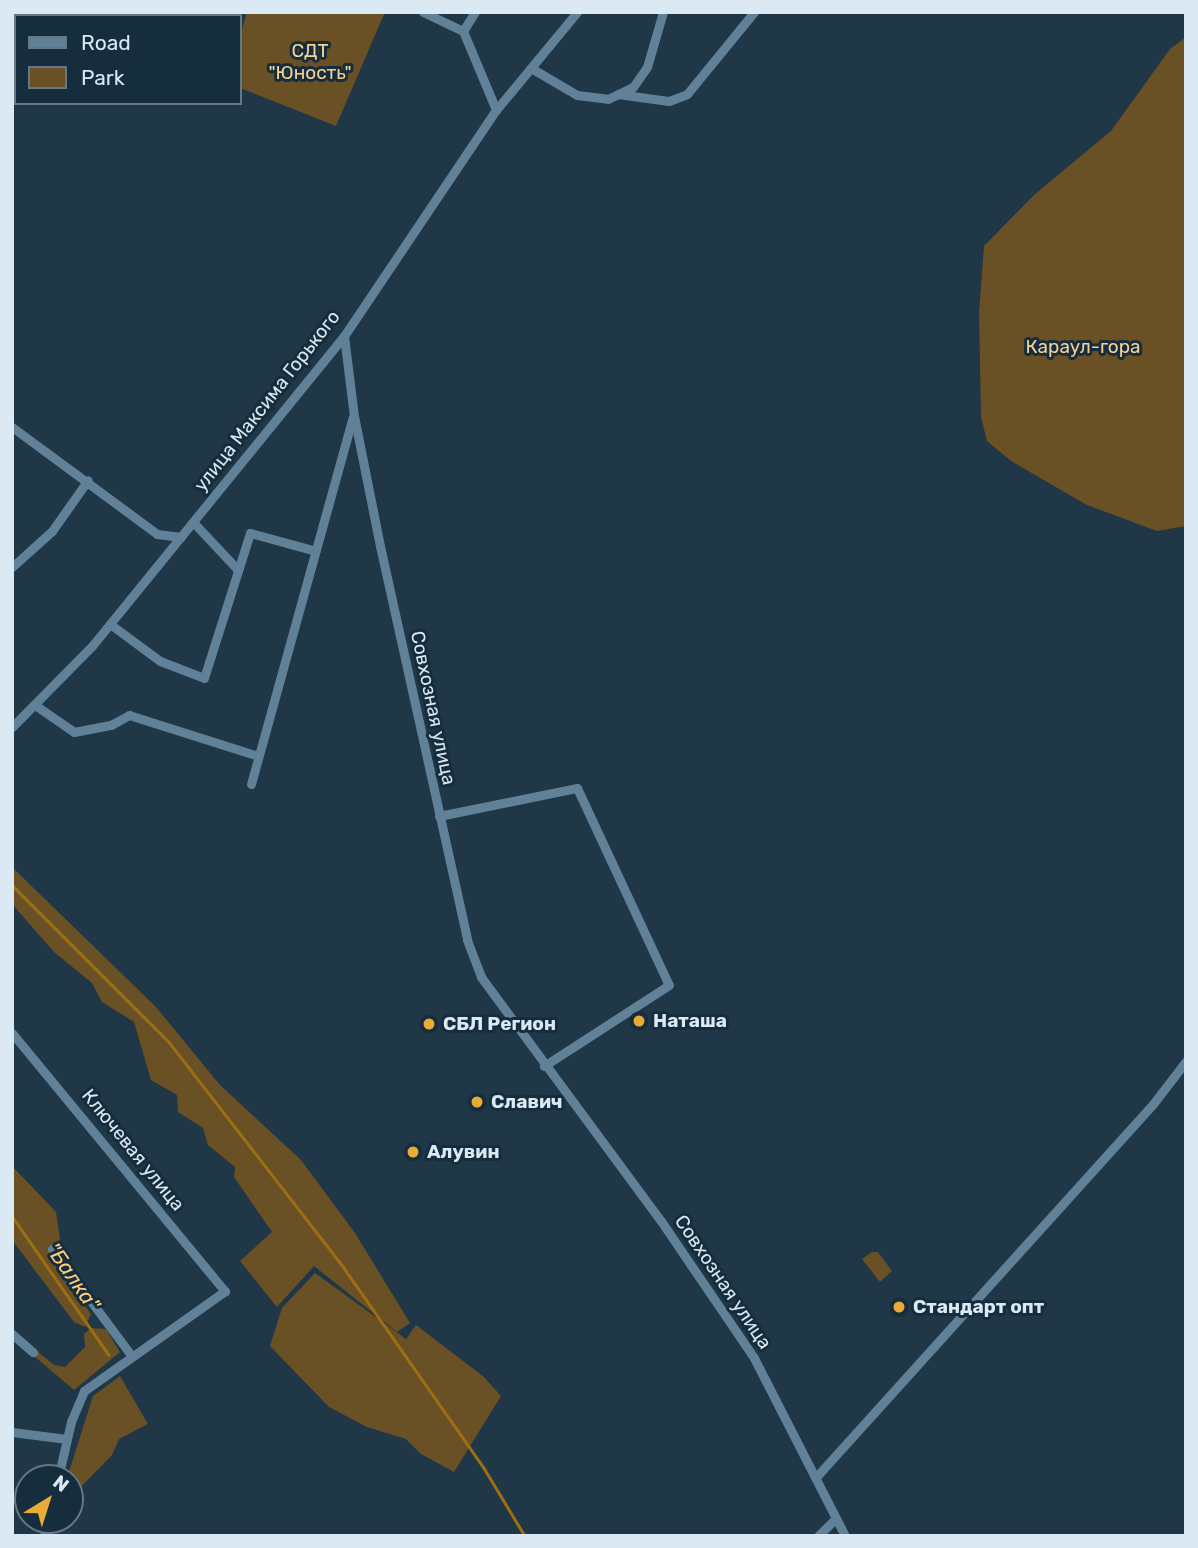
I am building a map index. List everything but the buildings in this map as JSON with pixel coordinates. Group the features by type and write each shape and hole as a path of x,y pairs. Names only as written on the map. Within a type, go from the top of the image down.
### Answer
{"street":[{"path":"423,12 454,24"},
{"path":"442,12 463,31 496,110"},
{"path":"463,31 475,12"},
{"name":"улица Максима Горького","path":"12,727 110,624 345,336 496,110 577,12"},
{"path":"531,68 577,95 608,99 633,87 647,67 663,12"},
{"path":"618,94 669,101 687,94 754,12"},
{"name":"Совхозная улица","path":"345,336 354,416 439,817 467,940 481,977 544,1066 661,1221 754,1358 817,1476 845,1536"},
{"path":"251,783 354,416"},
{"path":"12,427 88,480 157,534 181,537"},
{"path":"12,567 52,531 88,480"},
{"path":"192,522 238,570"},
{"path":"110,624 159,661 204,678 250,533 316,551"},
{"path":"35,705 74,732 111,724 129,715 258,756"},
{"path":"439,817 577,788 669,985 544,1066"},
{"name":"Ключевая улица","path":"12,1033 225,1291 131,1355"},
{"path":"817,1476 1143,1114 1186,1061"},
{"path":"52,1249 131,1355 84,1391 61,1464"},
{"path":"12,1334 33,1352"},
{"path":"12,1432 67,1439"},
{"path":"818,1536 836,1518"}],"green space":[{"path":"40,12 199,12 124,14"},
{"name":"СДТ \"Юность\"","path":"241,12 385,12 336,126 242,89 242,29 246,15"},
{"name":"Караул-гора","path":"1186,37 1186,526 1157,531 1087,505 1011,461 987,441 981,417 979,313 984,246 1034,195 1111,131 1170,49"},
{"path":"12,867 156,1007 220,1085 301,1160 355,1233 410,1323 397,1332 314,1266 277,1307 240,1261 272,1232 234,1177 235,1167 208,1145 203,1128 178,1112 177,1095 151,1080 134,1022 102,1002 92,983 54,952 12,904"},
{"path":"12,1166 56,1212 61,1246 50,1258 91,1314 85,1327 74,1322 12,1240"},
{"path":"872,1252 878,1252 892,1271 880,1282 862,1259"},
{"path":"315,1273 406,1339 416,1325 484,1377 501,1396 454,1472 421,1454 406,1439 367,1427 329,1407 270,1346 282,1308"},
{"path":"91,1328 106,1329 120,1352 74,1390 34,1356 37,1351 54,1365 65,1367 85,1347 84,1334"},
{"path":"120,1376 148,1424 119,1439 112,1455 84,1484 84,1464 71,1464 93,1396"}],"waterway":[{"path":"12,885 169,1042 344,1268 484,1468 525,1536"},
{"name":"\"Балка\"","path":"12,1216 109,1355"}],"place":[{"name":"Наташа","path":"639,1021"},
{"name":"СБЛ Регион","path":"429,1024"},
{"name":"Славич","path":"477,1102"},
{"name":"Алувин","path":"413,1152"},
{"name":"Стандарт опт","path":"899,1307"}]}
